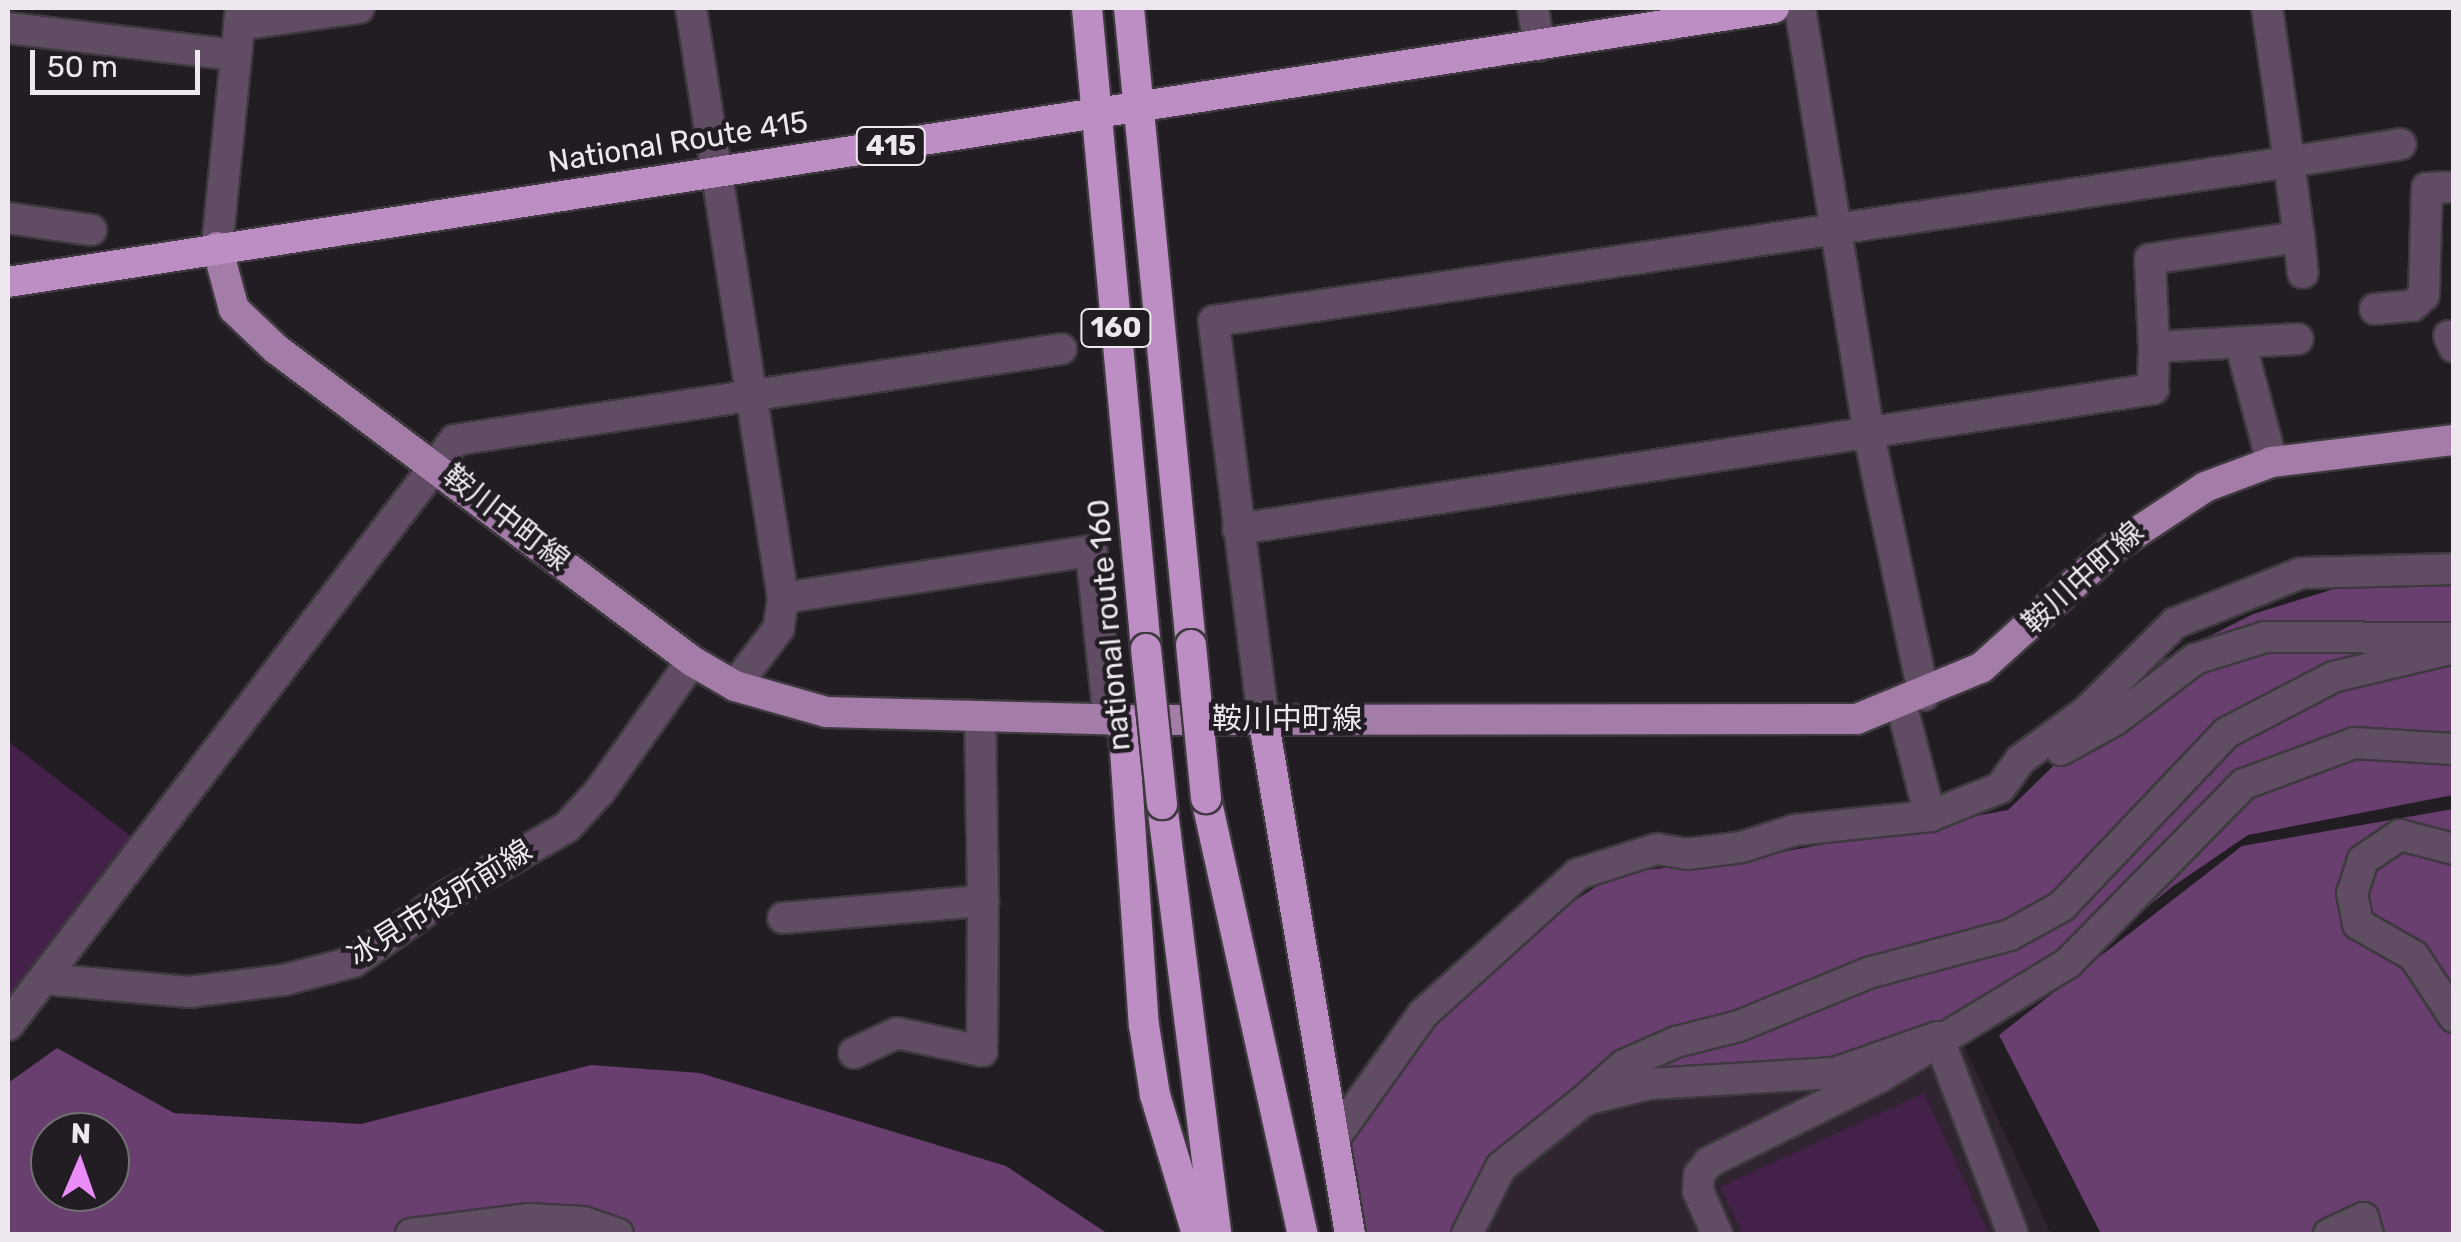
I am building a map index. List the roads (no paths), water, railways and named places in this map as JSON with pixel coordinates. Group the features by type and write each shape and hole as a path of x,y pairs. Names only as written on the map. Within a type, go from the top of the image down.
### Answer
{"highway":[{"name":"national route 160","path":"1087,8 1162,804 1216,1234"},
{"name":"160","path":"1129,8 1135,111 1206,798 1303,1234"},
{"name":"National Route 415","path":"8,282 718,171 1135,111 1774,8"},
{"path":"1263,718 1350,1234"},
{"path":"1116,720 1144,1025 1155,1095 1197,1234"}],"main road":[{"name":"鞍川中町線","path":"218,247 234,309 276,350 435,464 692,660 735,686 826,712 1116,720 1857,719 1982,668 2164,508 2272,462 2360,446 2454,440"}],"street":[{"path":"8,28 239,29 359,8"},
{"path":"691,8 783,598 780,628 735,686"},
{"path":"1533,8 1539,46"},
{"path":"1800,8 1930,816"},
{"path":"2267,8 2303,274"},
{"path":"218,247 239,29"},
{"path":"1263,718 1214,321 1838,231 2401,144"},
{"path":"2374,309 2412,306 2424,295 2427,188 2454,187"},
{"path":"8,218 91,230"},
{"path":"1238,529 2152,389 2150,259 2299,238"},
{"path":"2154,347 2298,339"},
{"path":"2240,342 2272,462"},
{"path":"8,1026 454,440 1061,349"},
{"path":"783,598 1091,551 1116,720"},
{"path":"1336,1136 1422,1014 1578,874 1657,849 1686,854 1742,847 1795,830 1930,816 2000,788 2020,760 2087,711 2175,623 2301,572 2454,570"},
{"path":"2020,760 2054,754 2115,720 2195,660 2266,637 2454,638"},
{"path":"1467,1234 1500,1167 1624,1065 1676,1042 1739,1026 1868,973 2010,934 2062,906 2226,734 2332,677 2454,648"},
{"name":"冰見市役所前線","path":"44,979 189,992 284,980 353,962 447,896 566,827 600,791 692,660"},
{"path":"854,1054 897,1033 982,1052 980,718"},
{"path":"1585,1100 1650,1084 1835,1073 1938,1036 1981,1018 2094,944 2244,784 2354,743 2454,749"},
{"path":"2449,1001 2414,956 2358,924 2352,893 2362,860 2400,834 2454,850"},
{"path":"783,918 984,900"},
{"path":"1717,1234 1698,1191 1699,1175 1710,1162 1880,1077 1938,1036"},
{"path":"1938,1036 2013,1234"},
{"path":"2329,1234 2362,1218 2368,1234"},
{"path":"411,1234 528,1219 584,1222 618,1234"}]}
